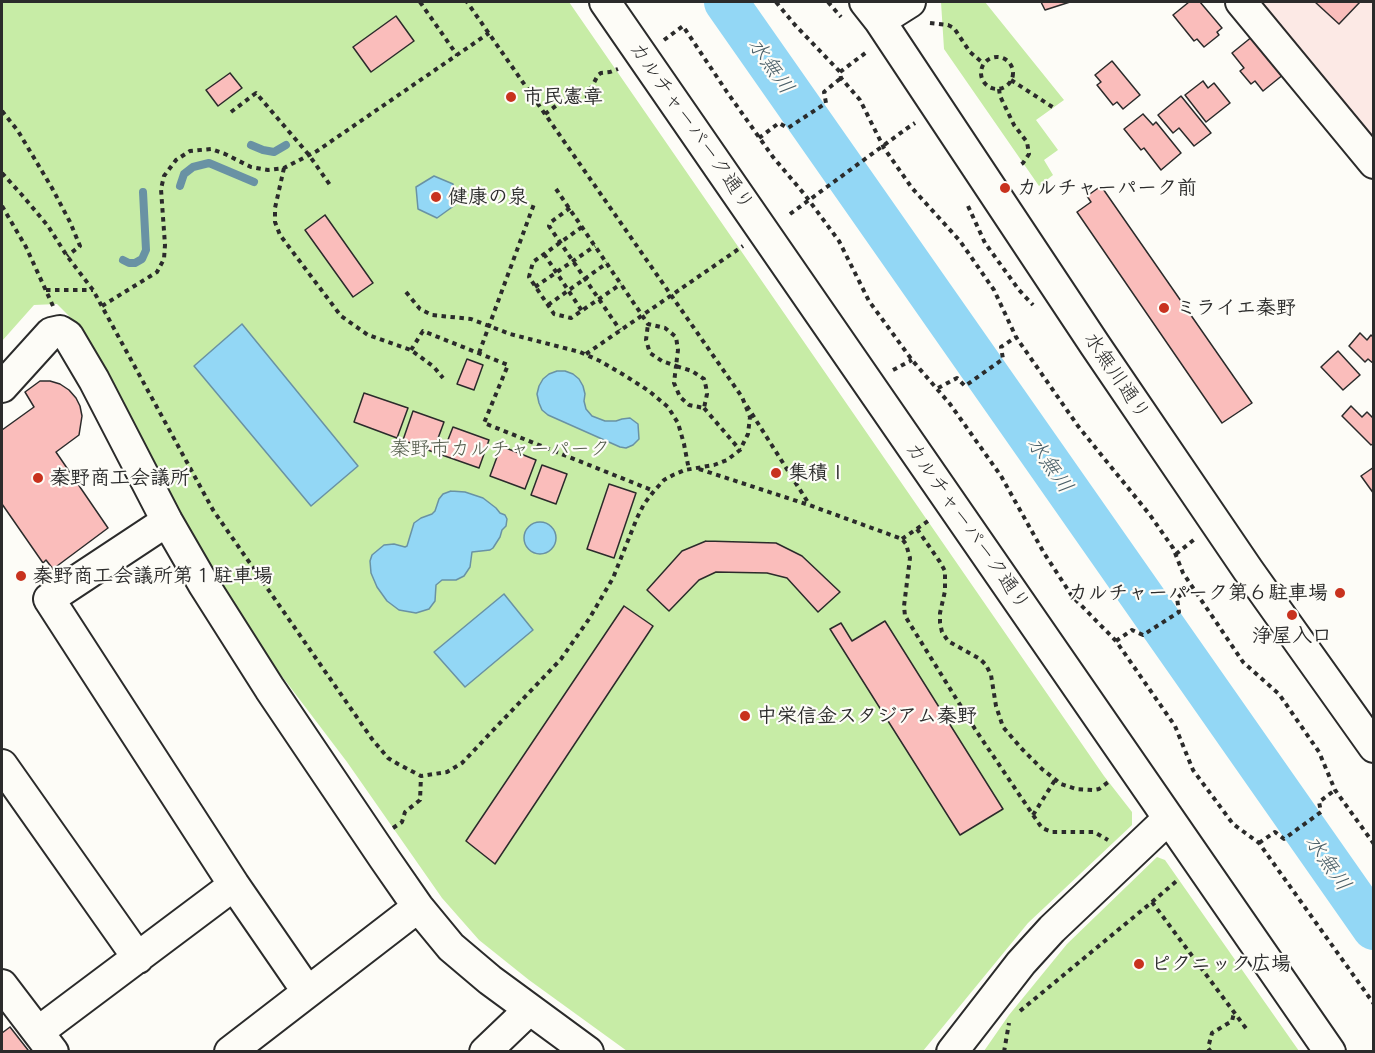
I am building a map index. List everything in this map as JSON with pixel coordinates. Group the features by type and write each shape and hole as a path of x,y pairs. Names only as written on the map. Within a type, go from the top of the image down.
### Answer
{"street":[{"name":"カルチャーパーク通り","path":"605,2 1330,1052"},
{"path":"873,11 910,2"},
{"path":"1241,2 1374,163"},
{"name":"水無川通り","path":"873,11 1248,570 1369,730"},
{"path":"2,387 51,333 60,331 64,333 74,345 94,380 167,521 204,585 270,689 418,907 451,946 490,980 588,1052"},
{"path":"167,521 49,599 234,885 307,991"},
{"path":"2,765 138,958"},
{"path":"952,1052 1021,963 1052,929 1168,819"},
{"path":"2,985 46,1042 138,958 234,885"},
{"path":"232,1051 418,907"},
{"path":"485,1052 529,1010"}],"path":[{"path":"420,2 457,55"},
{"path":"467,2 742,397 809,505"},
{"path":"776,2 840,72 841,78 860,100 884,148 912,188 960,241 994,290 1016,337 1078,426 1150,515 1173,548 1183,573 1243,662 1279,694 1319,752 1335,790 1374,844"},
{"path":"930,23 954,28 970,52 984,64"},
{"path":"663,40 683,26 759,138 840,241 869,301 912,360 938,388 1001,476 1044,553 1072,596 1116,641 1175,726 1193,770 1233,824 1259,843 1374,1004"},
{"path":"102,306 157,272 164,259 161,189 165,176 176,160 190,151 211,149 251,167 268,170 284,168 309,155 489,33"},
{"path":"840,72 868,51"},
{"path":"993,58 1008,61 1012,70 1009,84 999,89 989,87 982,79 984,64 993,58"},
{"path":"545,114 565,99 587,96 598,75 615,71 622,66"},
{"path":"759,138 779,123 788,128 826,103 824,92 841,78"},
{"path":"1011,80 1054,108"},
{"path":"999,89 1014,125 1027,141 1029,154 1019,166"},
{"path":"231,112 256,93 309,155 330,185"},
{"path":"2,111 18,131 74,230 80,246 67,256"},
{"path":"790,214 906,129"},
{"path":"284,168 275,215 280,236 341,316 368,335 411,350 434,366 443,378"},
{"path":"2,173 48,226 93,290 213,510 381,750 388,758 422,776 447,772 462,763 561,659 589,619 613,578 644,504 664,480 673,475 727,460 740,450 748,434 750,417 742,397"},
{"path":"556,189 648,324 646,340 650,352 662,361 692,370 704,379 707,394 704,408"},
{"path":"966,201 985,243 1018,290 1033,305"},
{"path":"479,353 534,204"},
{"path":"2,206 26,247 55,309"},
{"path":"570,208 549,226 620,330"},
{"path":"582,227 533,262 529,277 554,314 571,318 621,284"},
{"path":"585,354 746,243"},
{"path":"536,287 595,246"},
{"path":"544,254 582,311"},
{"path":"548,305 607,264"},
{"path":"46,290 93,290"},
{"path":"406,292 420,309 432,315 471,319 510,334 554,344 585,354 624,375 668,406 678,423 689,470"},
{"path":"648,324 665,328 676,337 678,350 674,383 680,397 689,405 704,408 740,450"},
{"path":"411,350 423,331 508,365 484,423 654,491"},
{"path":"938,388 957,378 965,386 1003,359 1001,346 1016,337"},
{"path":"893,370 912,360"},
{"path":"698,469 809,505 902,539 910,558 904,606 905,616 975,729 1042,828 1052,832 1094,832 1107,839 1116,848"},
{"path":"902,539 935,516"},
{"path":"917,529 945,571 945,591 940,613 942,633 948,641 986,664 991,675 996,706 1003,727 1055,780 1068,787 1099,789 1116,776"},
{"path":"1176,554 1197,538"},
{"path":"1116,641 1132,630 1143,635 1179,612 1177,598 1192,586"},
{"path":"388,831 402,822 405,812 420,800 422,776"},
{"path":"1033,815 1055,780"},
{"path":"1259,843 1275,832 1284,839 1321,812 1319,802 1335,790"},
{"path":"1018,1012 1183,876"},
{"path":"1152,902 1248,1031"},
{"path":"1211,1052 1208,1048 1212,1033 1232,1021 1234,1012"},
{"path":"1004,1052 1010,1020"}],"shaded area":[{"path":"1260,2 1373,2 1373,144"}],"green space":[{"name":"秦野市カルチャーパーク","path":"2,2 569,2 1104,776 1132,812 1132,825 1028,923 923,1051 627,1051 529,980 479,940 442,898 347,762 237,617 75,322 57,304 34,305 2,341"},
{"path":"941,2 985,2 1064,100 1036,120 1058,150 1044,160 1053,175 1039,186 944,49"},
{"path":"1157,857 1165,860 1299,1051 984,1051 1009,1015 1067,944"}],"water":[{"path":"434,176 453,184 455,205 437,218 418,209 416,187"},
{"path":"242,324 358,466 311,506 194,366"},
{"path":"557,371 565,371 579,379 585,394 586,409 592,416 605,421 630,418 638,424 639,439 626,448 620,447 548,415 542,410 537,394 543,379"},
{"path":"451,491 465,492 483,498 505,515 506,526 493,548 472,552 470,567 464,576 456,580 442,580 436,585 435,601 429,609 416,613 399,610 387,601 377,587 371,573 372,555 384,545 407,546 414,523 432,514 443,494"},
{"path":"540,522 551,527 556,538 551,549 540,554 529,549 524,538 529,527"},
{"path":"504,594 533,630 465,687 434,652"}],"building":[{"path":"1041,2 1070,2 1045,10"},
{"path":"1189,2 1200,2 1222,28 1217,32 1219,35 1204,47 1197,39 1194,41 1173,15"},
{"path":"1315,2 1360,2 1339,24"},
{"path":"396,16 414,41 371,72 353,47"},
{"path":"1253,36 1284,74 1263,91 1255,81 1251,84 1240,71 1244,68 1232,53"},
{"path":"1112,61 1140,95 1123,109 1117,102 1113,105 1097,85 1101,82 1095,75"},
{"path":"230,73 242,88 218,106 206,90"},
{"path":"1203,81 1208,88 1214,83 1230,103 1206,122 1185,95"},
{"path":"1181,96 1211,133 1194,146 1179,128 1173,133 1158,115"},
{"path":"1143,114 1153,125 1156,122 1181,153 1161,170 1144,148 1141,150 1124,129"},
{"name":"ミライエ秦野","path":"1101,186 1252,403 1222,423 1077,212 1091,202 1087,196"},
{"path":"325,215 373,283 353,297 305,230"},
{"path":"1360,333 1367,340 1371,335 1374,338 1374,364 1368,359 1365,362 1349,346"},
{"path":"1338,351 1360,375 1343,390 1321,367"},
{"path":"467,359 483,365 474,390 457,384"},
{"name":"秦野商工会議所","path":"40,381 60,384 69,390 80,406 82,416 79,435 56,452 108,528 53,569 46,560 43,563 2,504 2,430 34,407 25,392"},
{"path":"364,393 408,408 397,438 354,422"},
{"path":"1351,406 1362,417 1367,412 1374,419 1374,443 1371,445 1342,416"},
{"path":"413,411 444,422 433,452 403,440"},
{"path":"453,427 489,440 479,468 442,455"},
{"path":"501,446 536,460 525,489 490,476"},
{"path":"542,465 567,474 556,504 531,495"},
{"path":"1374,467 1374,494 1361,476"},
{"path":"609,484 636,493 614,558 587,549"},
{"path":"706,541 776,543 802,556 840,592 818,612 787,578 767,573 716,572 699,580 669,611 647,590 682,551"},
{"path":"624,606 653,626 495,864 466,841"},
{"path":"885,621 1003,809 960,835 830,629 841,623 852,641"},
{"path":"10,1027 28,1050 26,1052 2,1052 2,1033"}],"waterway":[{"name":"水無川","path":"726,2 1374,928"},
{"path":"251,145 274,152 286,145"},
{"path":"180,186 184,174 193,167 209,163 254,182"},
{"path":"123,260 135,263 142,259 146,250 143,192"}],"place":[{"name":"市民憲章","path":"511,97"},
{"name":"カルチャーパーク前","path":"1005,188"},
{"name":"健康の泉","path":"436,197"},
{"name":"ミライエ秦野","path":"1164,308"},
{"name":"集積Ｉ","path":"776,473"},
{"name":"秦野商工会議所","path":"38,478"},
{"name":"秦野商工会議所第１駐車場","path":"21,576"},
{"name":"カルチャーパーク第６駐車場","path":"1340,593"},
{"name":"浄屋入口","path":"1292,615"},
{"name":"中栄信金スタジアム秦野","path":"745,716"},
{"name":"ピクニック広場","path":"1139,964"}]}
